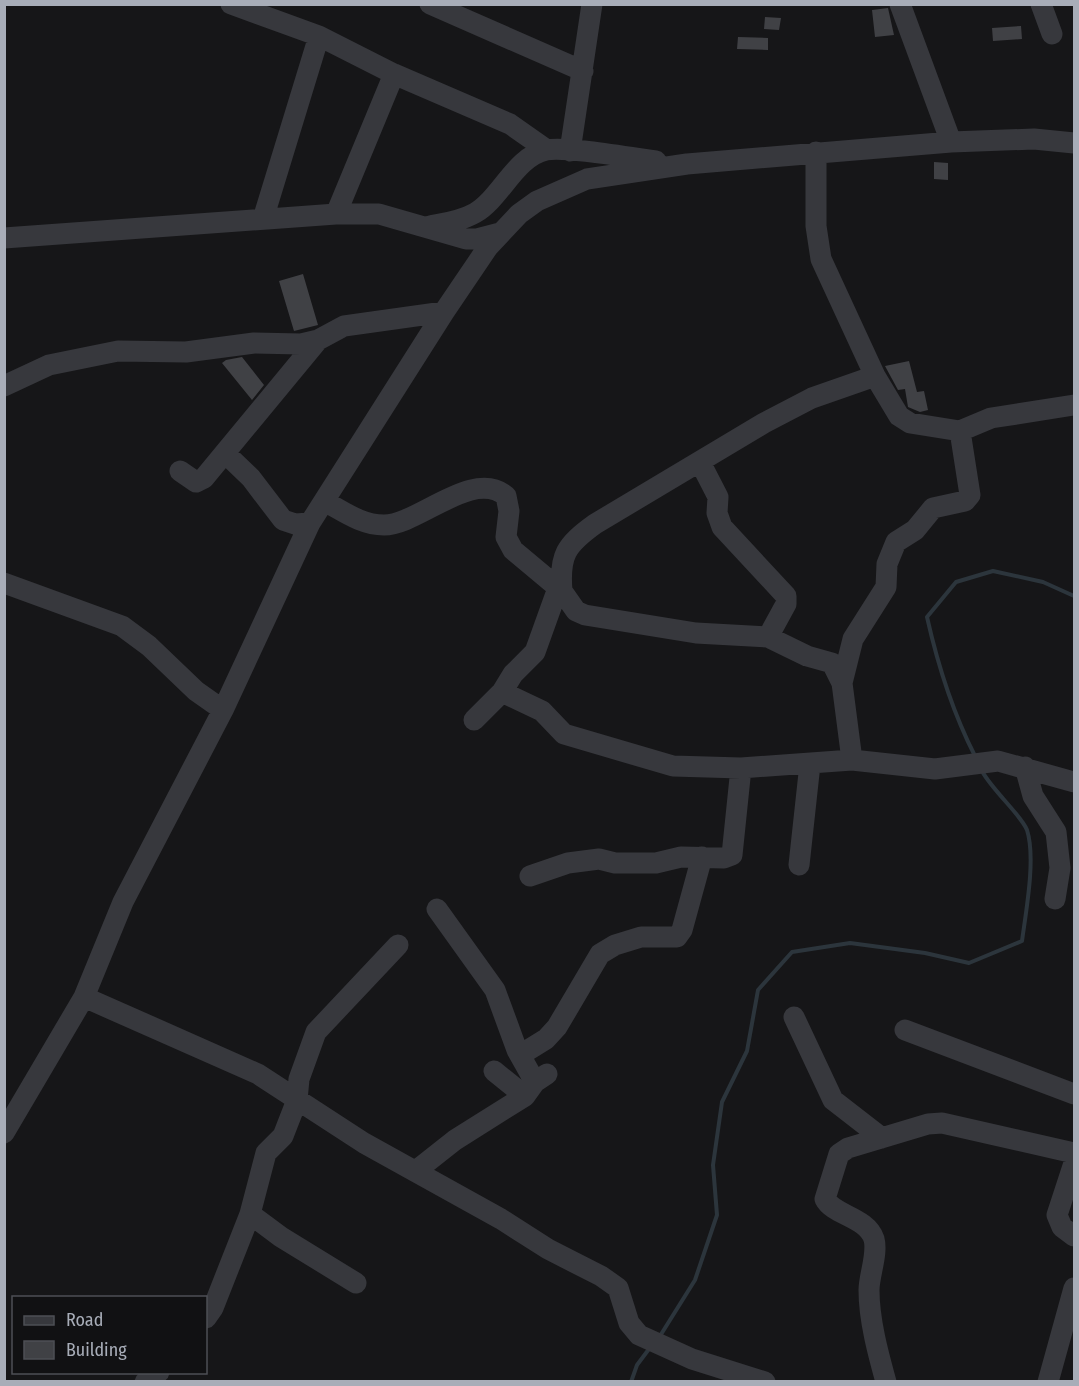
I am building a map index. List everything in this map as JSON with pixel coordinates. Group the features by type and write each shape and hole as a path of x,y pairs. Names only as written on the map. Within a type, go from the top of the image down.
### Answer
{"street":[{"path":"231,4 319,36 394,74 510,124 547,150"},
{"path":"430,4 583,71"},
{"path":"570,151 592,4"},
{"path":"900,4 951,142"},
{"path":"1041,4 1052,34"},
{"path":"263,219 319,36"},
{"path":"336,214 394,74"},
{"path":"4,1133 84,997 123,902 224,710 309,523 444,312 500,233 519,214 537,201 587,179 687,164 951,142 1034,139 1074,143"},
{"path":"428,226 458,220 475,213 496,196 525,162 547,150 687,164"},
{"path":"816,152 816,226 821,259 875,376 904,421 960,431 991,417 1074,405"},
{"path":"4,238 336,214 379,214 466,238 477,239 500,233"},
{"path":"4,386 49,366 118,351 186,352 254,343 301,344 318,340 344,326 444,312"},
{"path":"180,471 196,482 200,481 318,340"},
{"path":"474,720 502,692 513,674 535,652 565,552 578,536 657,484 700,462 764,423 812,398 875,376"},
{"path":"842,683 853,639 886,587 887,564 896,542 915,530 933,508 965,501 970,495 960,431"},
{"path":"225,453 251,478 283,519 295,524 309,523"},
{"path":"700,462 718,497 717,513 722,527 786,596 786,604 768,637"},
{"path":"324,501 356,519 385,525 402,521 424,508 477,489 493,488 506,496 509,511 506,537 513,550 555,581 576,610 595,618 696,633 768,637 807,656 832,663 842,683 852,760"},
{"path":"4,583 122,626 149,645 195,691 224,710"},
{"path":"502,692 542,711 564,734 673,766 741,768 852,760 935,769 998,761 1074,782"},
{"path":"799,865 810,764"},
{"path":"1025,767 1033,796 1056,832 1060,868 1055,899"},
{"path":"530,876 568,863 599,859 615,863 656,863 681,857 724,858 732,855 741,768"},
{"path":"523,1060 525,1052 546,1039 557,1027 600,954 615,945 641,937 677,937 682,930 702,857"},
{"path":"437,909 495,990 523,1060 536,1084"},
{"path":"207,1317 213,1308 250,1214 266,1153 283,1136 297,1100 299,1079 316,1032 398,945"},
{"path":"84,997 248,1069 364,1143 417,1170 548,1249 612,1283 620,1292 629,1323 639,1335 692,1359 765,1382"},
{"path":"794,1017 833,1100 882,1138"},
{"path":"905,1030 1074,1094"},
{"path":"494,1071 536,1084"},
{"path":"417,1170 455,1140 536,1084"},
{"path":"886,1382 879,1356 869,1291 875,1242 868,1229 830,1205 825,1199 839,1154 848,1148 942,1123 1074,1153"},
{"path":"1074,1163 1057,1215 1062,1227 1074,1236"},
{"path":"250,1214 280,1237 356,1283"},
{"path":"1048,1382 1074,1288"}],"building":[{"path":"888,8 894,35 875,37 872,10"},
{"path":"765,17 781,18 779,30 764,29"},
{"path":"1021,26 1022,39 993,41 992,28"},
{"path":"738,37 768,38 768,50 737,49"},
{"path":"934,162 948,163 948,180 934,179"},
{"path":"303,274 318,325 294,331 279,281"},
{"path":"242,357 264,385 252,400 222,363"},
{"path":"909,361 917,392 924,391 928,410 920,412 908,407 905,389 898,390 885,366"}],"waterway":[{"path":"975,756 946,688 927,617 956,582 993,571 1043,582 1074,596"},
{"path":"660,1336 695,1280 717,1215 713,1165 722,1102 747,1051 758,990 792,952 850,943 925,953 969,963 1022,941 1028,900 1030,842 1024,824 982,771"},
{"path":"631,1382 637,1365 649,1349"}]}
